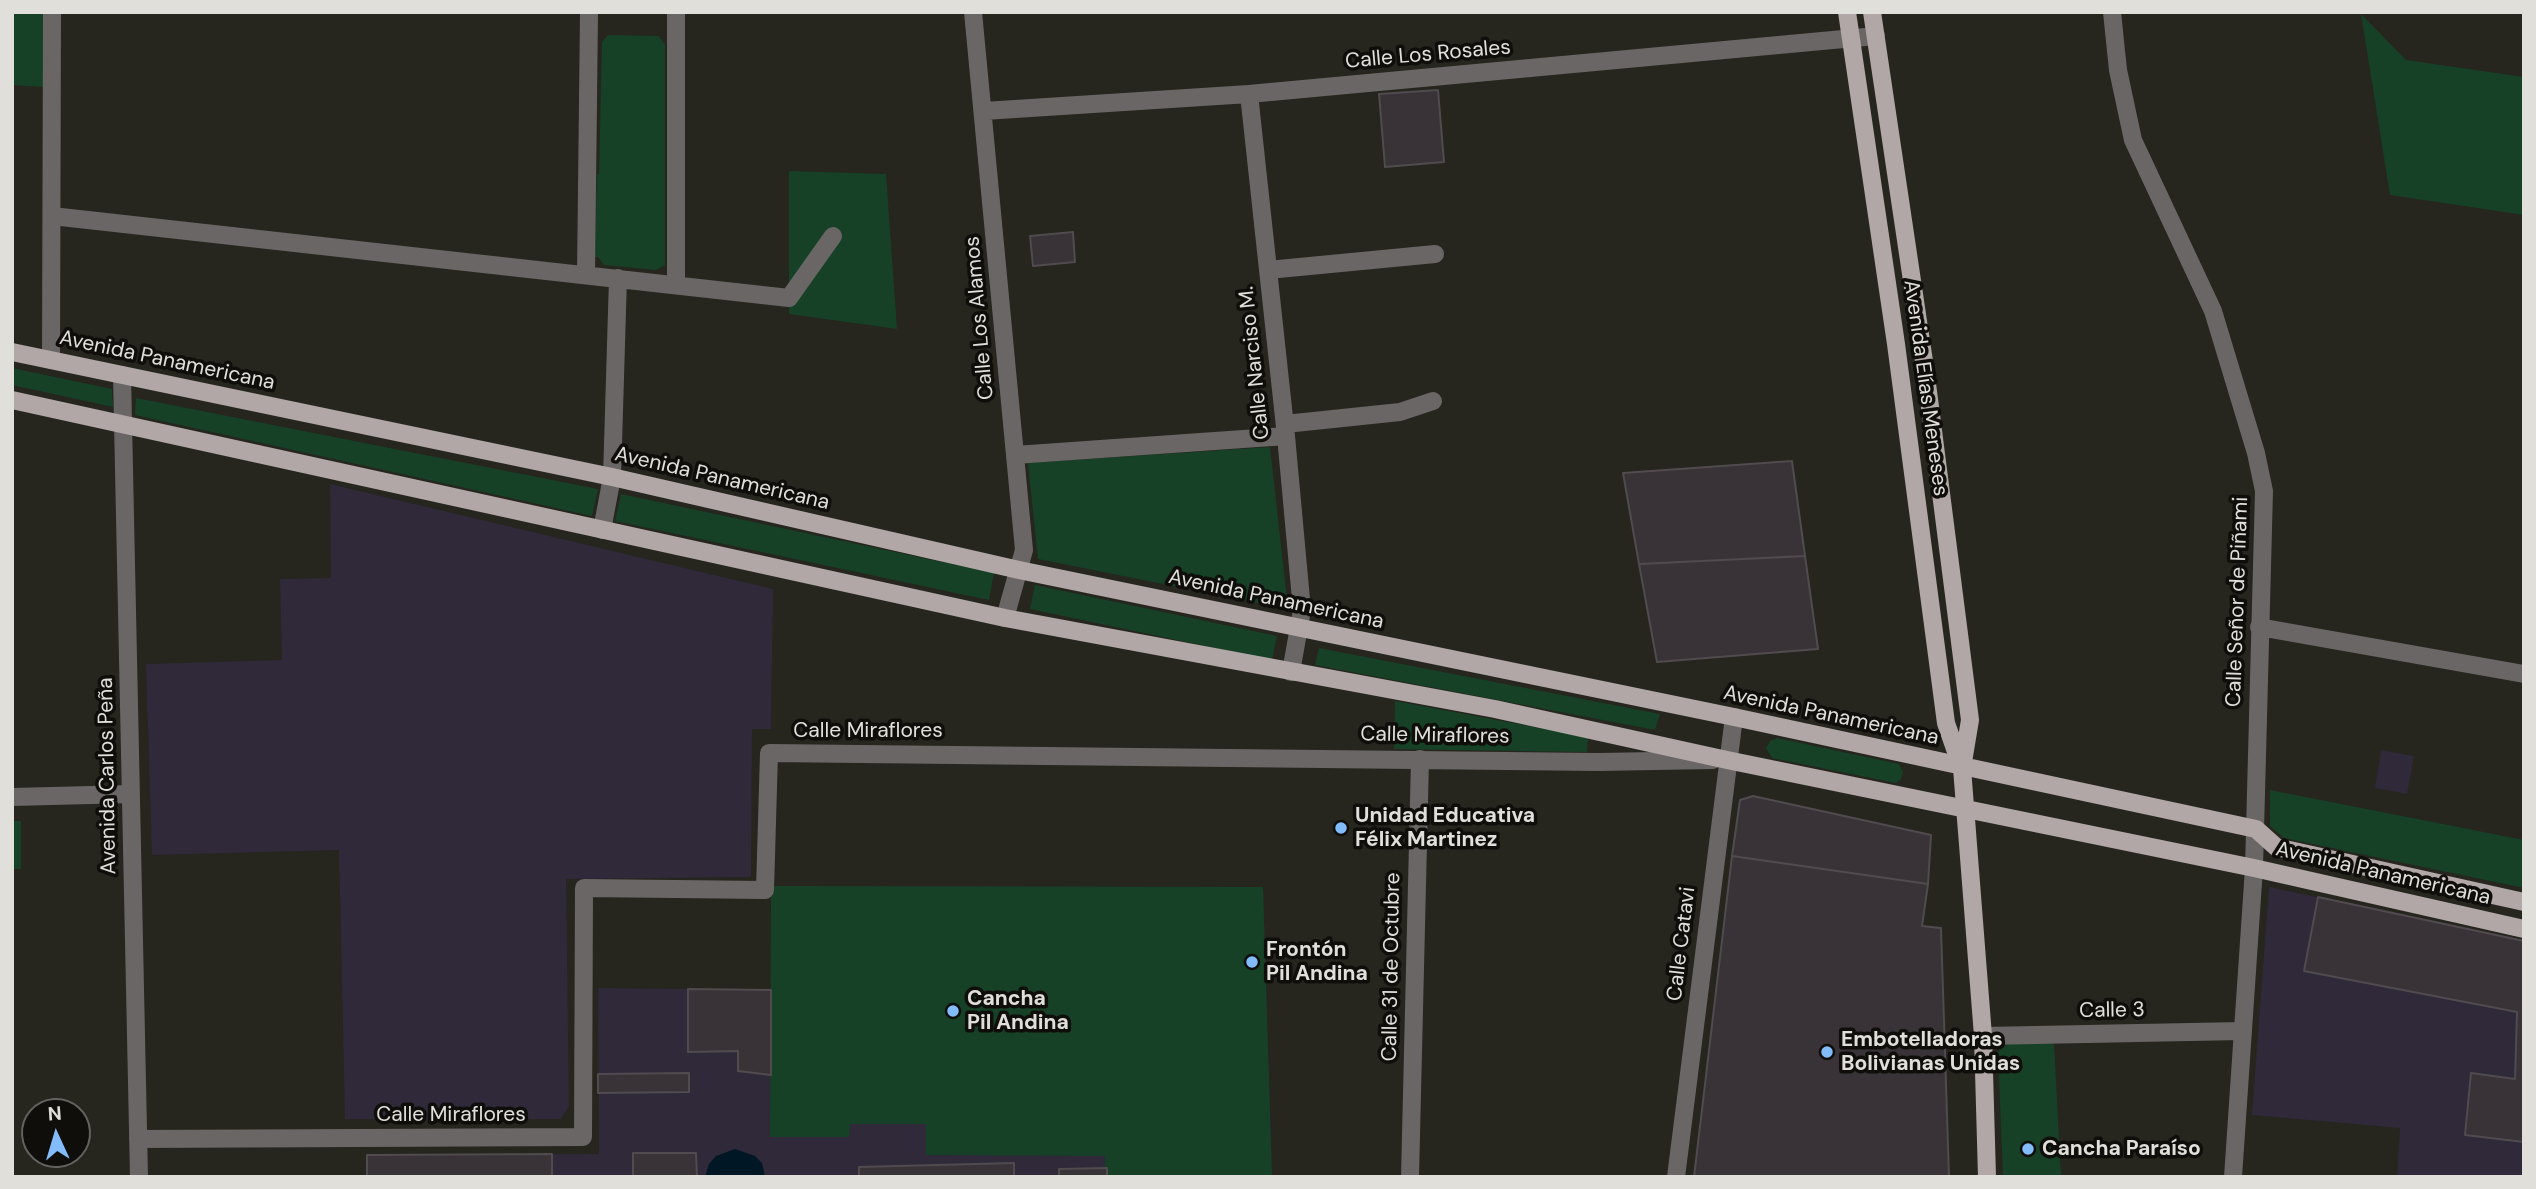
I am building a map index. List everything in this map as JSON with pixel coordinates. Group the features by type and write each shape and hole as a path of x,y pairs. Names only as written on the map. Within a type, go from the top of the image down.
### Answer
{"main road":[{"name":"Avenida Elías Meneses","path":"1847,12 1896,344 1946,723 1962,768 1983,1036 1987,1177"},
{"name":"Avenida Elías Meneses","path":"1872,12 1924,368 1970,720 1962,768"},
{"name":"Avenida Panamericana","path":"12,352 612,477 1019,570 2256,829 2276,847 2524,902"},
{"name":"Avenida Panamericana","path":"12,400 1006,618 1495,709 1727,760 2254,868 2524,929"}],"street":[{"path":"51,360 52,12"},
{"path":"586,275 589,12"},
{"path":"676,12 676,285"},
{"name":"Calle Los Alamos","path":"973,12 1024,550 1006,618"},
{"name":"Calle Señor de Piñami","path":"2112,12 2118,70 2133,139 2213,311 2256,453 2264,491 2256,829 2233,1177"},
{"name":"Calle Los Rosales","path":"984,111 1249,94 1876,36"},
{"name":"Calle Narciso M.","path":"1249,94 1302,610 1291,672"},
{"path":"52,216 789,298 834,236"},
{"path":"1268,270 1435,254"},
{"path":"602,530 612,477 618,278"},
{"name":"Avenida Carlos Peña","path":"122,375 139,1177"},
{"path":"1015,455 1285,430 1400,412 1433,401"},
{"path":"2259,626 2524,674"},
{"name":"Calle Catavi","path":"1676,1177 1734,718"},
{"name":"Calle Miraflores","path":"138,1139 583,1137 584,888 765,890 769,753 1598,762 1727,760"},
{"name":"Calle 31 de Octubre","path":"1410,1177 1420,759"},
{"path":"12,797 131,794"},
{"name":"Calle 3","path":"1983,1036 2242,1031"}],"shaded area":[{"path":"330,484 773,589 771,729 752,729 751,877 566,879 569,1106 561,1119 345,1119 339,850 152,855 146,664 282,660 280,579 331,578"},
{"path":"2381,750 2414,756 2407,794 2375,788"},
{"path":"771,886 1263,887 1272,1177 367,1177 367,1155 599,1154 598,988 771,990"},
{"path":"2269,887 2524,941 2524,1177 2397,1177 2400,1128 2252,1115"}],"green space":[{"path":"12,12 43,12 43,87 12,85"},
{"path":"2361,14 2406,60 2524,77 2524,215 2390,195"},
{"path":"608,35 659,36 665,45 665,265 656,270 604,265 595,257 602,42"},
{"path":"789,171 886,174 897,329 789,314"},
{"path":"12,368 112,389 113,407 12,385"},
{"path":"136,398 598,489 592,516 135,415"},
{"path":"1270,447 1288,609 1038,559 1028,463"},
{"path":"621,494 994,573 989,600 615,521"},
{"path":"1035,585 1277,636 1272,660 1030,609"},
{"path":"1319,648 1660,714 1655,730 1315,665"},
{"path":"1395,701 1588,737 1587,752 1394,749"},
{"path":"1777,738 1899,764 1903,772 1901,779 1896,783 1772,758 1766,748 1770,741"},
{"path":"2270,790 2524,840 2524,888 2284,838 2270,826"},
{"path":"12,821 21,821 21,869 12,869"},
{"path":"771,886 1263,887 1272,1175 1105,1175 1105,1156 926,1155 926,1124 850,1124 849,1137 770,1137"},
{"path":"2054,1042 2061,1177 2003,1177 1998,1052 2008,1044"}],"water":[{"path":"735,1149 755,1156 762,1163 765,1177 705,1177 709,1164 716,1156"}],"building":[{"path":"1438,90 1444,162 1385,167 1379,94"},
{"path":"1073,232 1075,262 1033,266 1030,236"},
{"path":"1792,461 1805,556 1639,564 1623,473"},
{"path":"1805,556 1818,649 1657,662 1639,564"},
{"path":"1753,796 1931,835 1928,884 1732,856 1740,800"},
{"name":"Embotelladoras Bolivianas Unidas","path":"1732,856 1928,884 1922,926 1941,928 1949,1177 1694,1177"},
{"path":"2318,897 2524,941 2524,1142 2465,1135 2471,1073 2515,1079 2517,1012 2304,971"},
{"path":"688,989 771,990 771,1075 738,1071 738,1051 688,1052"},
{"path":"689,1073 689,1092 598,1093 598,1074"},
{"path":"633,1153 696,1153 697,1177 633,1177"},
{"path":"552,1154 552,1177 367,1177 367,1155"},
{"path":"1014,1163 1014,1177 859,1177 859,1167"},
{"path":"1107,1168 1107,1177 1059,1177 1059,1169"}],"place":[{"name":"Unidad Educativa Félix Martinez","path":"1341,828"},
{"name":"Frontón Pil Andina","path":"1252,962"},
{"name":"Cancha Pil Andina","path":"953,1011"},
{"name":"Embotelladoras Bolivianas Unidas","path":"1827,1052"},
{"name":"Cancha Paraíso","path":"2028,1149"}]}
